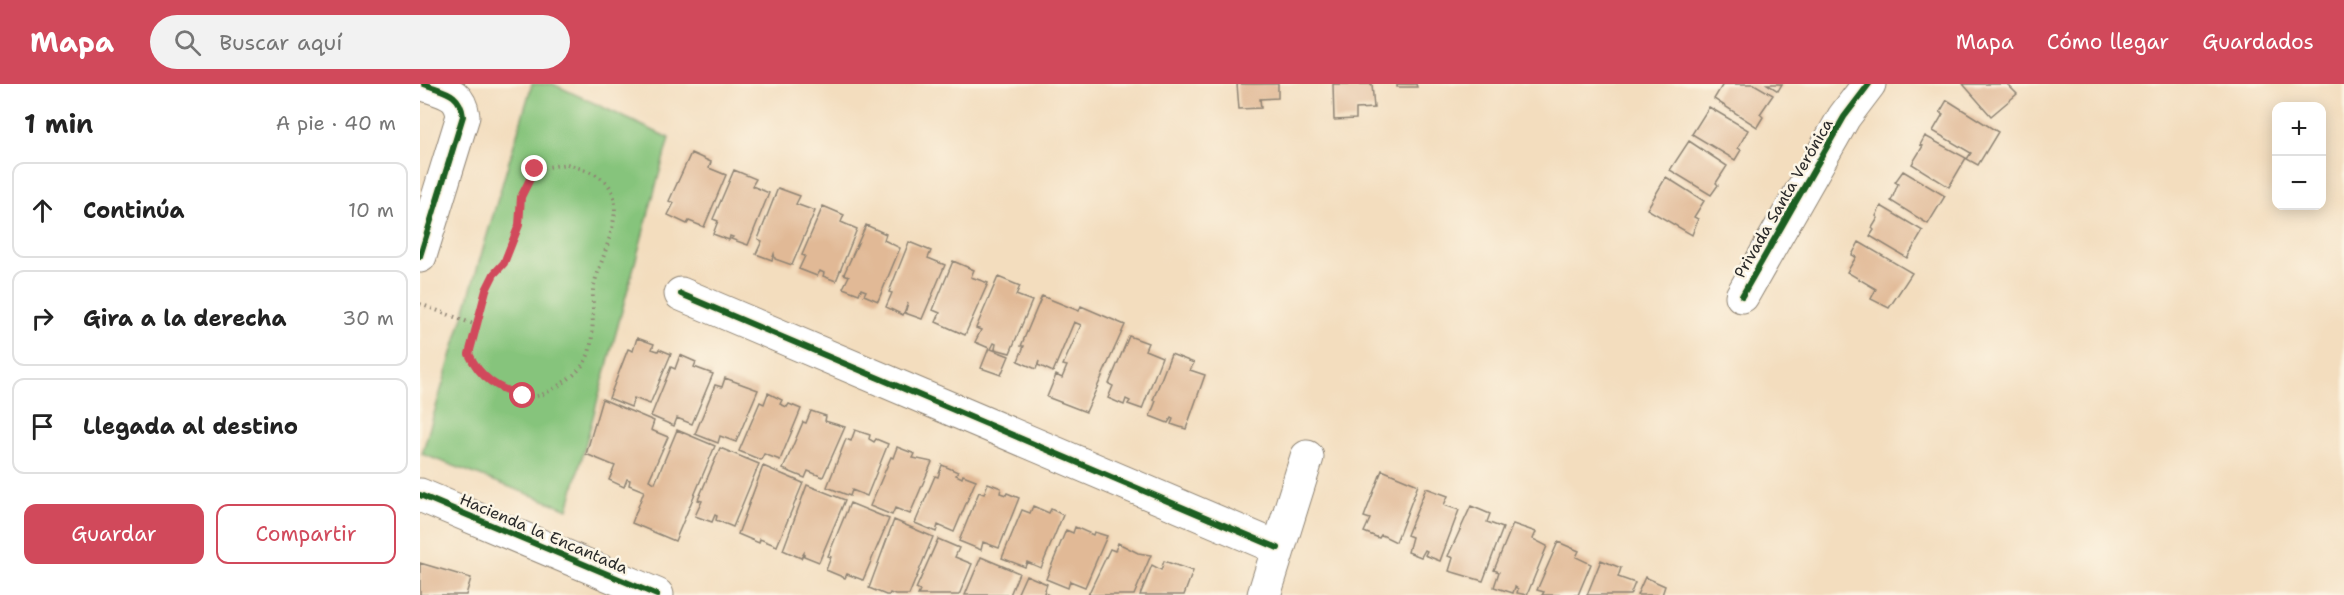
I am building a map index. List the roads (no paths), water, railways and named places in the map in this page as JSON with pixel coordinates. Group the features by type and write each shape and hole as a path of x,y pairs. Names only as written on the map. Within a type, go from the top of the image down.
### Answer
{"street":[{"path":"420,256 463,116 461,104 454,96 424,84"},
{"name":"Privada Santa Verónica","path":"1742,296 1844,117 1869,84"},
{"path":"681,294 1278,548"},
{"path":"1264,595 1307,457"},
{"name":"Hacienda la Encantada","path":"420,495 622,588 657,595"}]}
